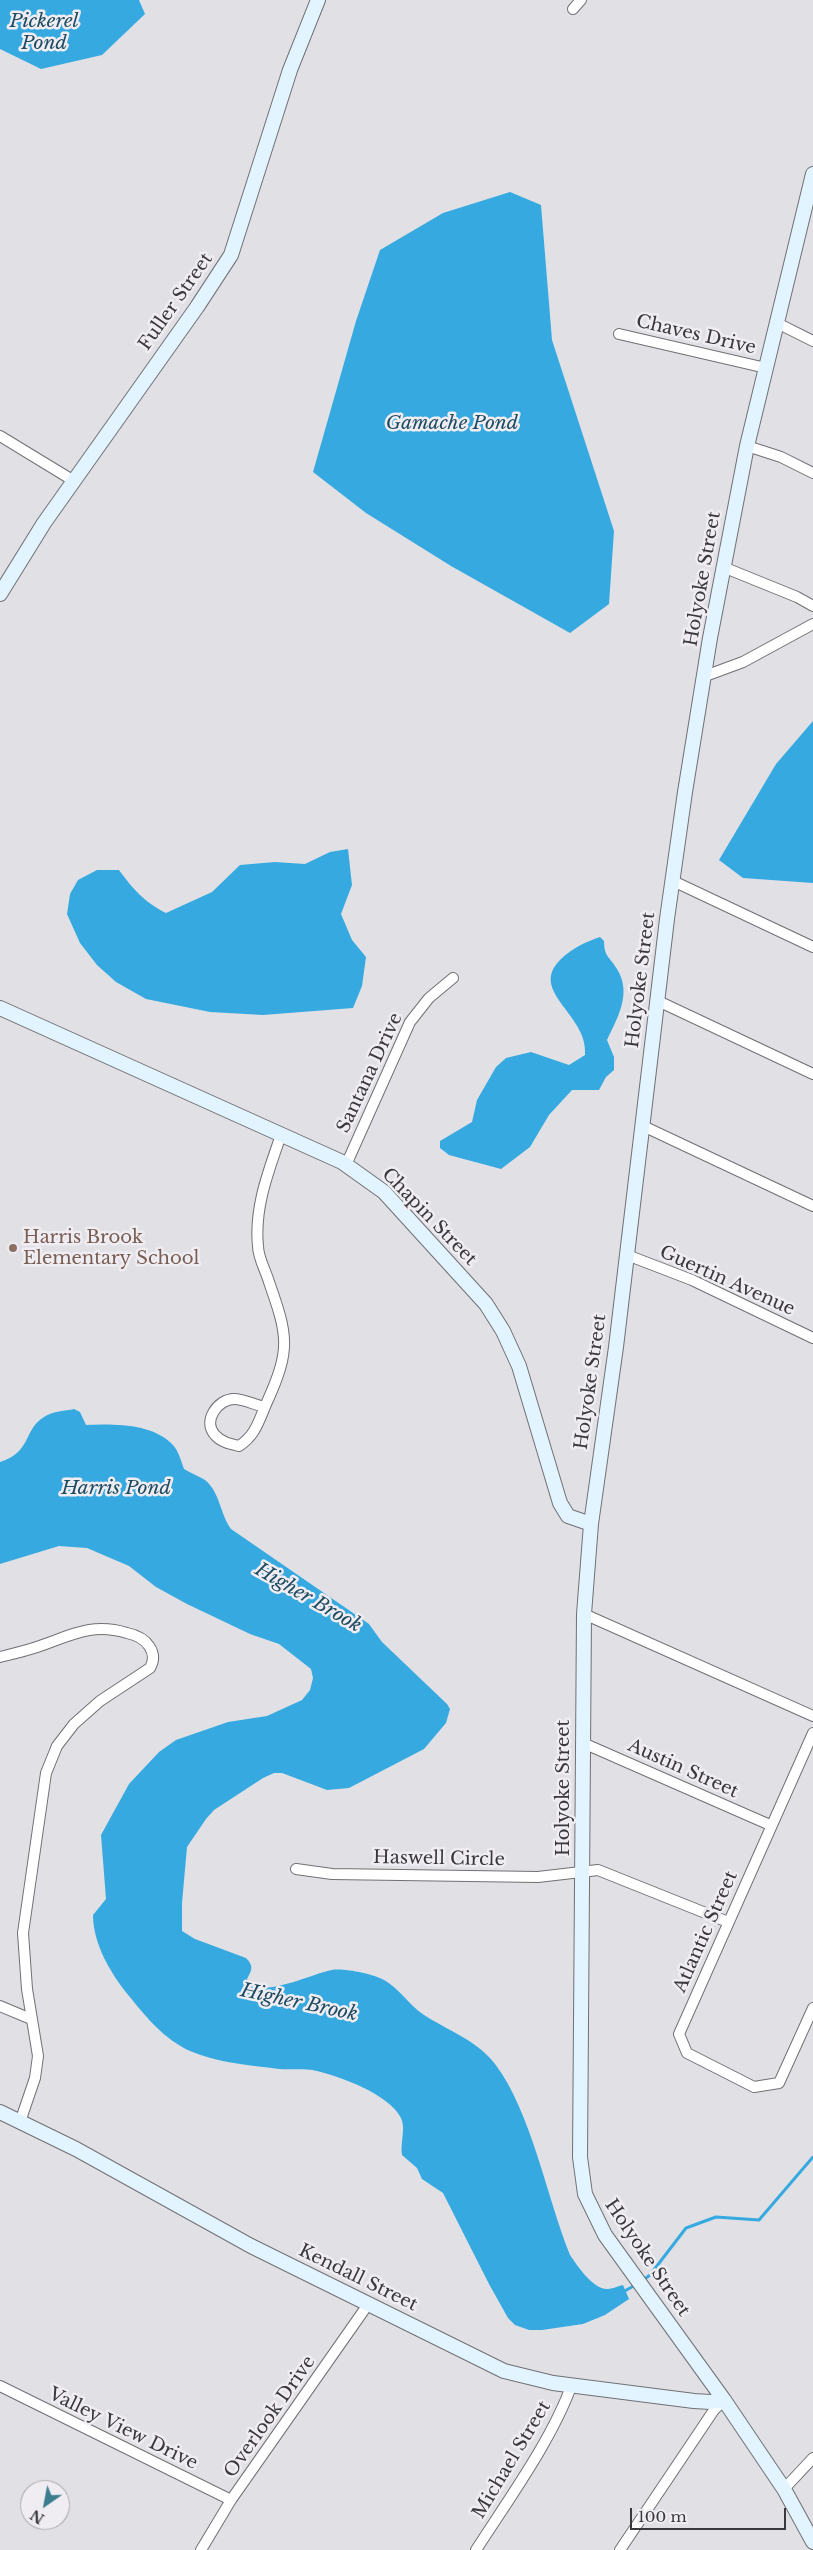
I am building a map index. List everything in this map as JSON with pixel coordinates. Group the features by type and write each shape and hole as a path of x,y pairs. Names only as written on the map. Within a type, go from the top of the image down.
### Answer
{"main road":[{"name":"Fuller Street","path":"2,584 197,307 231,255 290,70 318,0"},
{"name":"Holyoke Street","path":"813,174 808,214 777,323 747,446 723,568 705,676 673,881 627,1255 591,1524 584,1614 581,2175 585,2194 594,2216 724,2400 784,2489 813,2542"},
{"name":"Chapin Street","path":"0,1008 346,1165 384,1192 486,1304 503,1331 519,1366 560,1503 568,1516 591,1524"},
{"name":"Kendall Street","path":"0,2112 83,2153 251,2246 504,2371 553,2383 694,2401 711,2402 724,2400"}],"street":[{"path":"573,9 581,0"},
{"path":"777,323 813,341"},
{"name":"Chaves Drive","path":"619,334 766,368"},
{"path":"0,436 74,481"},
{"path":"747,446 781,457 813,473"},
{"path":"723,568 797,597 813,606"},
{"path":"705,676 743,662 813,624"},
{"path":"673,881 813,947"},
{"name":"Santana Drive","path":"346,1165 410,1022 429,998 453,978"},
{"path":"658,1001 813,1074"},
{"path":"643,1126 813,1206"},
{"path":"265,1407 234,1399 222,1402 213,1412 210,1424 214,1434 223,1442 239,1446 251,1438 265,1407 280,1372 286,1340 284,1322 258,1248 258,1222 264,1186 282,1135"},
{"name":"Guertin Avenue","path":"627,1255 692,1280 813,1338"},
{"path":"584,1614 813,1716"},
{"path":"0,1657 40,1646 58,1638 99,1628 136,1636 147,1643 153,1656 150,1668 100,1701 69,1729 57,1746 48,1766 43,1789 23,1933 30,2019 38,2056 34,2083 20,2122"},
{"name":"Atlantic Street","path":"813,1733 770,1825 679,2034 687,2053 754,2087 779,2083 813,2008"},
{"name":"Austin Street","path":"583,1743 770,1825"},
{"name":"Haswell Circle","path":"296,1869 332,1874 528,1876 558,1876 598,1870 728,1922"},
{"path":"0,2006 30,2019"},
{"name":"Overlook Drive","path":"201,2550 231,2500 369,2304"},
{"name":"Michael Street","path":"476,2550 564,2406 572,2384"},
{"name":"Valley View Drive","path":"0,2386 231,2500"},
{"path":"620,2550 714,2410 724,2400"},
{"path":"784,2489 813,2458"}],"water":[{"name":"Pickerel Pond","path":"0,0 139,0 145,14 102,55 41,69 0,49"},
{"name":"Gamache Pond","path":"510,192 541,205 552,340 614,531 609,604 570,633 451,566 366,513 313,472 356,321 380,250 443,213"},
{"path":"813,721 813,883 743,878 719,860 776,764"},
{"path":"348,849 352,885 341,914 352,940 366,957 362,986 353,1008 263,1015 210,1012 146,999 116,982 97,965 80,943 67,914 70,894 78,880 97,870 119,870 140,894 151,904 166,913 212,892 240,865 275,862 305,864 330,852"},
{"path":"600,937 604,941 606,954 617,969 623,987 622,1005 607,1040 614,1057 614,1070 606,1077 599,1090 572,1090 549,1115 530,1147 501,1169 449,1155 440,1148 440,1141 472,1122 477,1100 496,1067 506,1058 531,1052 569,1065 585,1055 584,1041 578,1028 555,994 551,983 552,972 560,960 569,952"},
{"name":"Harris Pond","path":"74,1409 80,1412 86,1425 120,1425 143,1428 154,1432 172,1444 180,1456 184,1469 205,1480 210,1485 231,1529 369,1624 382,1642 450,1709 446,1723 424,1749 349,1788 327,1790 282,1773 274,1773 263,1778 214,1810 187,1847 182,1903 182,1931 195,1939 246,1958 251,1968 247,1979 253,1985 262,1988 287,1984 332,1970 351,1971 384,1980 424,2015 471,2042 488,2056 508,2083 519,2106 570,2255 586,2276 597,2286 611,2289 623,2285 629,2299 605,2315 583,2324 542,2330 529,2330 515,2325 508,2318 489,2284 443,2193 422,2179 417,2168 402,2155 402,2122 395,2109 386,2101 364,2088 317,2071 279,2069 234,2063 190,2051 164,2034 149,2020 122,1987 104,1958 96,1937 93,1915 106,1899 101,1835 129,1784 159,1752 176,1740 228,1722 267,1716 302,1700 310,1690 313,1678 311,1669 279,1644 250,1634 187,1604 156,1587 129,1566 87,1548 59,1546 0,1564 0,1462 17,1453 37,1422 55,1412"}],"waterway":[{"name":"Higher Brook","path":"642,2281 650,2275 686,2228 716,2217 759,2220 813,2157"},
{"name":"Higher Brook","path":"623,2292 637,2284"}],"place":[{"name":"Harris Brook Elementary School","path":"13,1248"}]}
